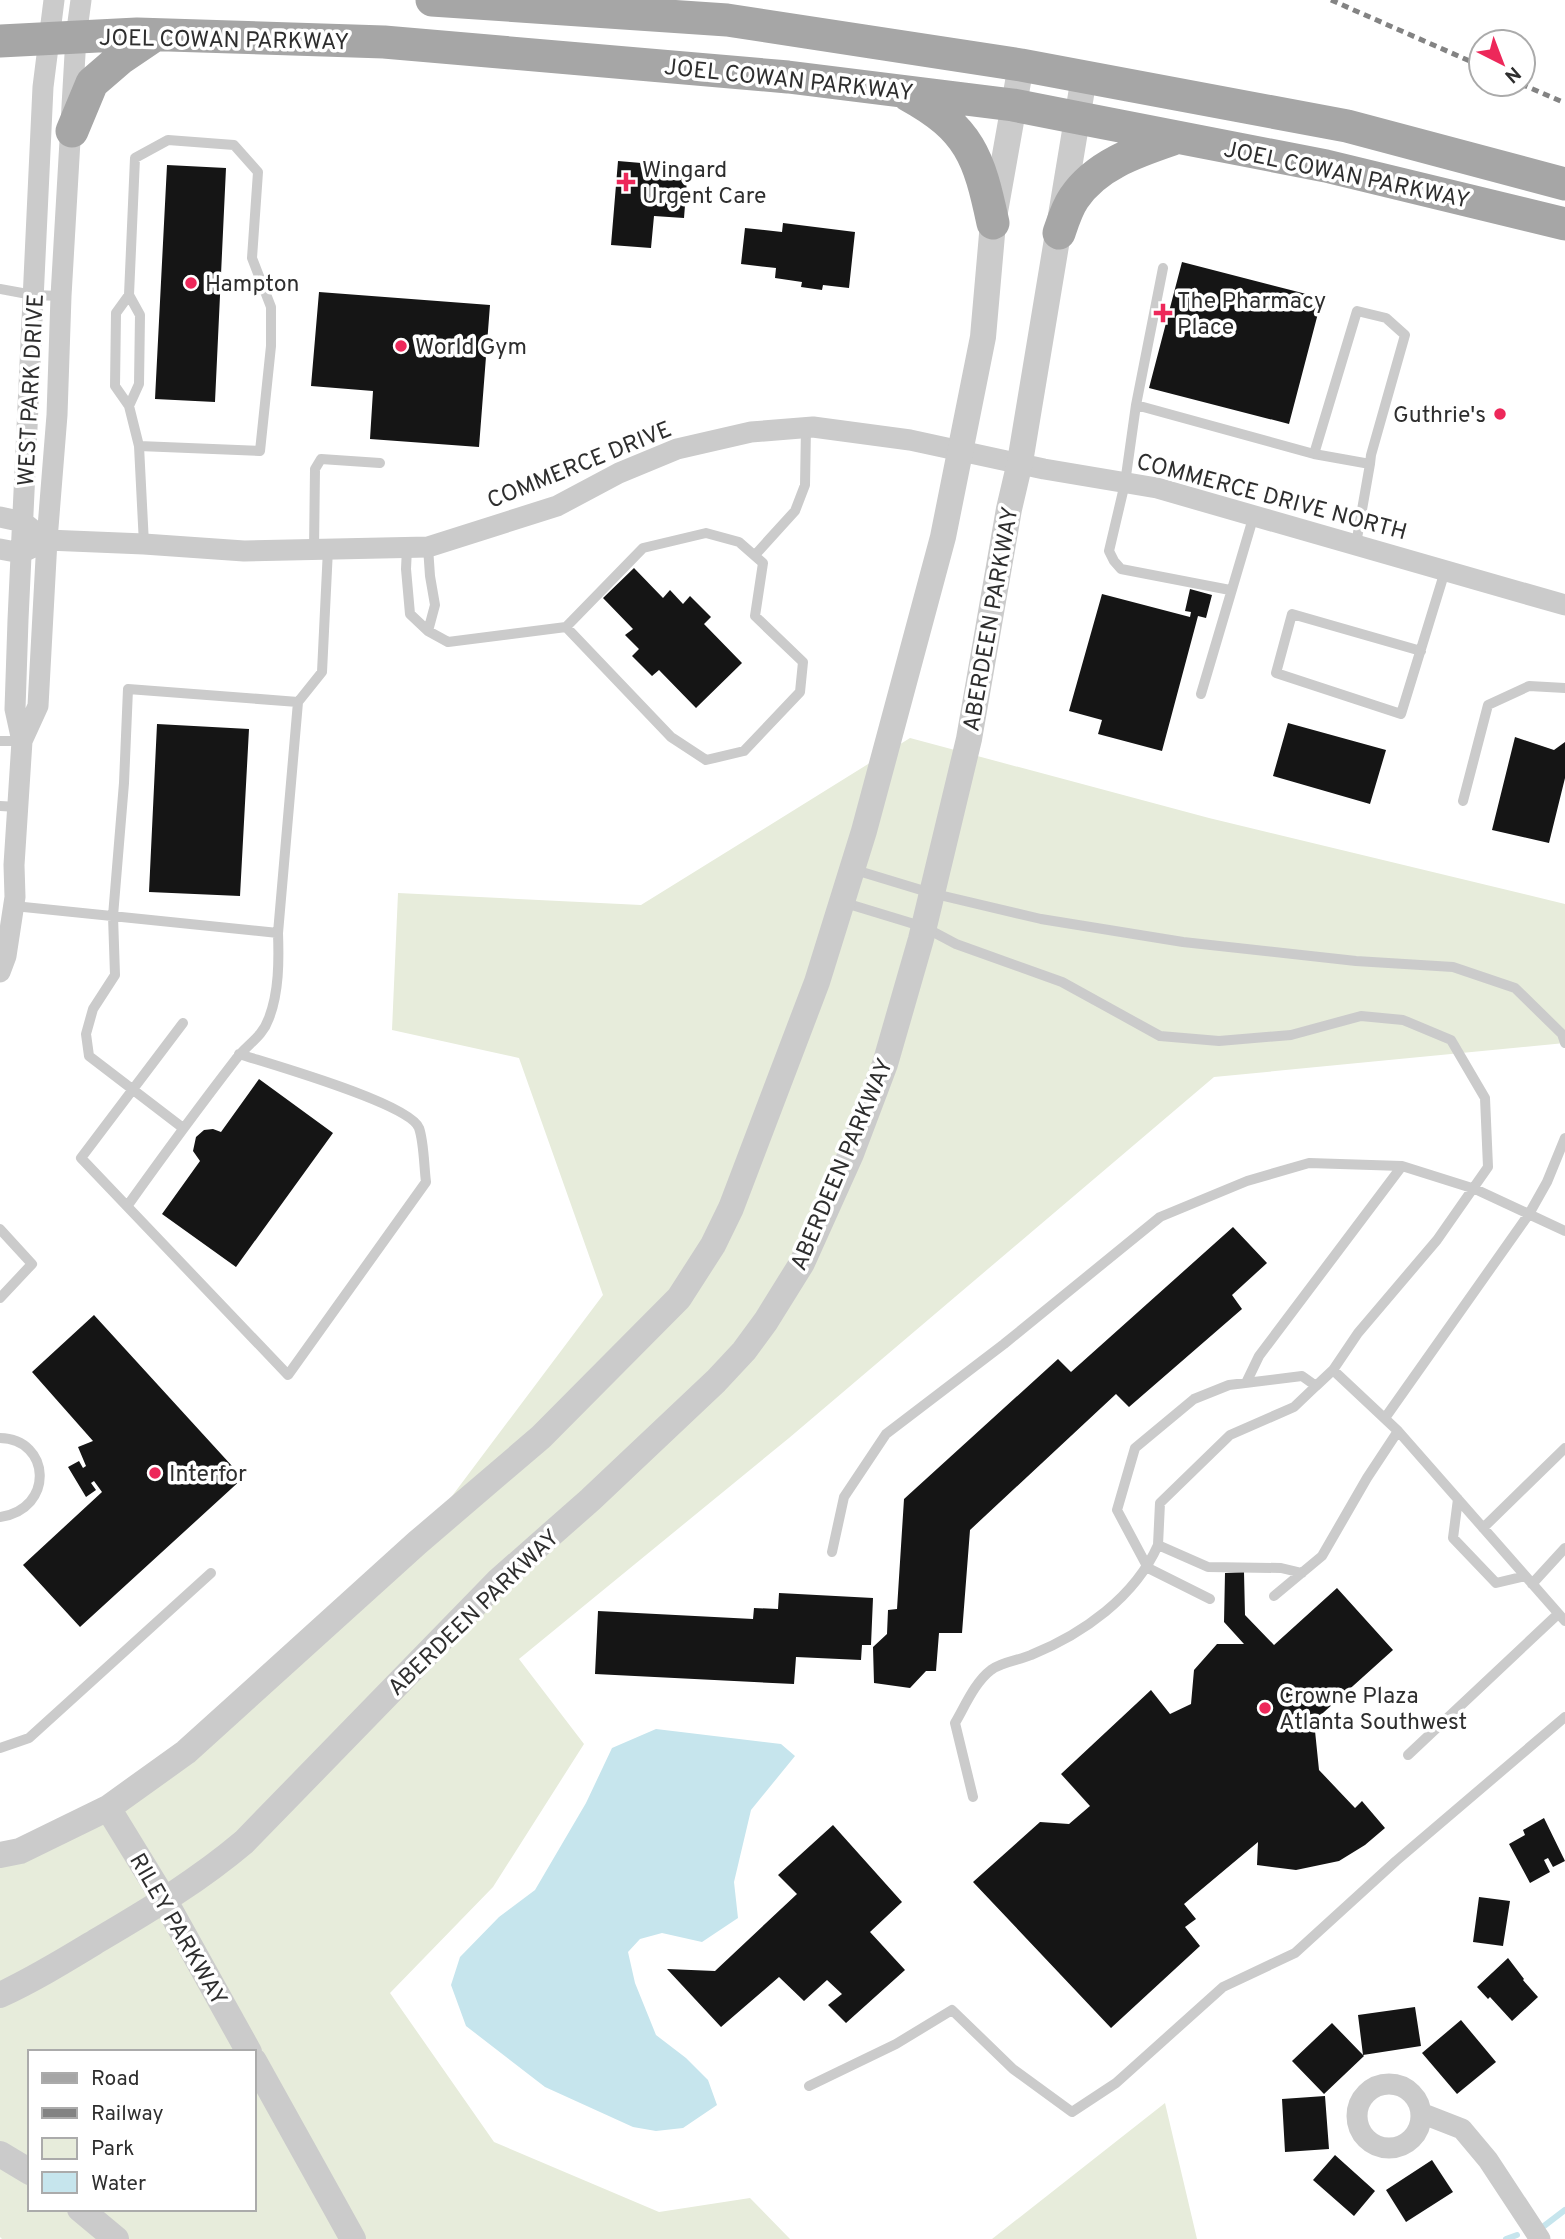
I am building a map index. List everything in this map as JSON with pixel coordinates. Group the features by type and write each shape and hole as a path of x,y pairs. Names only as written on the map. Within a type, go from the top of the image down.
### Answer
{"main road":[{"name":"JOEL COWAN PARKWAY","path":"432,0 545,4 727,20 1021,65 1346,126 1565,184"},
{"name":"JOEL COWAN PARKWAY","path":"0,41 155,34 384,42 788,77 1013,105 1326,166 1565,225"},
{"path":"72,131 92,83 155,34"},
{"path":"900,91 933,109 963,136 983,174 993,223"},
{"path":"1059,233 1072,200 1089,178 1122,158 1178,138"}],"street":[{"path":"54,0 63,38"},
{"path":"63,38 81,0"},
{"name":"WEST PARK DRIVE","path":"0,972 6,956 14,906 9,806 22,741 38,706 72,131 63,38"},
{"name":"WEST PARK DRIVE","path":"22,741 15,709 43,86 63,38"},
{"path":"0,1855 20,1850 108,1808 186,1752 416,1544 541,1437 679,1298 713,1245 731,1208 817,982 852,869 943,537 983,337 993,223 1021,65"},
{"name":"ABERDEEN PARKWAY","path":"0,1994 31,1980 165,1901 207,1873 244,1842 498,1581 590,1500 716,1381 744,1351 766,1321 802,1263 851,1154 885,1064 924,927 969,739 1009,509 1020,462 1084,77"},
{"name":"COMMERCE DRIVE","path":"21,553 47,540 244,551 417,548 557,506 619,474 677,449 751,432 806,427 910,440 961,452"},
{"name":"COMMERCE DRIVE NORTH","path":"961,452 1157,488 1565,605"},
{"path":"0,517 23,522 47,540"},
{"path":"0,549 21,553"},
{"name":"RILEY PARKWAY","path":"108,1808 165,1901 248,2050"},
{"path":"256,2065 353,2239"},
{"path":"1421,2113 1462,2129 1488,2160 1540,2239"},
{"path":"0,2154 28,2171"},
{"path":"82,2211 116,2239"}],"lane":[{"path":"129,406 139,384 140,315 129,295 135,158 168,140 234,145 258,172 252,258 271,307 271,346 260,451 139,446"},
{"path":"1163,268 1136,405 1125,482 1109,551 1121,569 1230,590"},
{"path":"0,289 33,295 61,296"},
{"path":"129,295 116,313 115,386 129,406 139,446 144,544"},
{"path":"1314,454 1357,311 1386,318 1405,335 1370,464 1356,544"},
{"path":"1136,405 1314,454 1370,464"},
{"path":"755,555 795,511 804,485 806,427"},
{"path":"128,1205 239,1054 257,1040 269,1018 279,965 278,933 298,702 322,672 321,550 315,469 321,459 380,463"},
{"path":"1201,695 1254,515"},
{"path":"417,548 406,569 410,614 429,631 448,642 566,628 643,548 706,533 739,542 764,563 755,616 803,662 800,692 744,751 706,760 671,737 566,628"},
{"path":"417,548 429,576 435,605 429,631"},
{"path":"1421,651 1292,614 1276,673 1401,714 1421,651 1446,571"},
{"path":"1463,801 1488,705 1528,687 1565,688"},
{"path":"183,1128 89,1056 86,1036 93,1009 115,975 113,916 124,783 128,689 298,702"},
{"path":"0,741 22,741"},
{"path":"852,869 931,893 1041,919 1183,942 1356,961 1453,967 1515,988 1562,1034 1565,1043"},
{"path":"842,901 924,927 956,944 1062,982 1160,1036 1219,1041 1291,1035 1361,1016 1403,1020 1451,1040 1485,1098 1488,1167 1437,1240 1358,1334 1333,1370 1294,1407 1230,1435 1160,1503 1158,1545 1148,1568 1106,1611 1073,1636 992,1669 971,1694 955,1723 973,1797"},
{"path":"14,906 278,933"},
{"path":"183,1023 81,1158 288,1375 426,1182 419,1128 411,1118 334,1084 239,1054"},
{"path":"1385,1418 1529,1214 1547,1182 1565,1138"},
{"path":"832,1552 844,1497 886,1434 1004,1344 1160,1217 1247,1181 1309,1163 1402,1166 1475,1189 1565,1231"},
{"path":"1246,1383 1259,1356 1402,1166"},
{"path":"0,1229 32,1264 0,1298"},
{"path":"1333,1370 1398,1431 1562,1618 1408,1755"},
{"path":"1210,1599 1148,1568 1117,1510 1135,1448 1194,1399 1229,1385 1302,1377 1316,1386"},
{"path":"1275,1596 1322,1556 1398,1431"},
{"path":"0,1438 9,1438 30,1450 40,1473 34,1498 25,1508 13,1515 0,1517"},
{"path":"1483,1528 1565,1448"},
{"path":"1458,1499 1453,1538 1496,1583 1528,1580 1565,1548"},
{"path":"1158,1545 1208,1566 1281,1568 1302,1573"},
{"path":"3,1743 29,1738 211,1573"},
{"path":"809,2086 896,2044 952,2010 1013,2069 1072,2112 1116,2083 1223,1987 1295,1952 1396,1861 1565,1717"}],"green space":[{"path":"910,738 1209,818 1565,904 1565,1043 1214,1077 789,1438 519,1659 584,1744 493,1887 390,1993 494,2142 659,2212 750,2198 790,2239 2,2239 0,1855 108,1808 416,1544 603,1295 519,1058 392,1030 398,893 641,905"},
{"path":"1165,2103 1197,2239 992,2239"}],"water":[{"path":"656,1729 781,1744 795,1756 751,1810 734,1882 738,1918 702,1942 662,1933 640,1939 628,1952 635,1983 656,2035 686,2058 708,2080 717,2105 683,2128 656,2131 633,2127 545,2087 466,2026 451,1985 460,1957 499,1917 535,1890 586,1803 612,1748"}],"building":[{"path":"618,161 688,167 684,218 654,216 651,248 611,245"},
{"name":"Hampton","path":"167,165 226,168 215,402 155,399"},
{"path":"783,223 855,232 849,288 823,285 822,290 801,287 802,282 775,278 776,268 741,264 745,228 782,232"},
{"path":"1182,262 1322,298 1289,424 1149,388"},
{"name":"World Gym","path":"319,292 490,305 479,447 370,439 373,391 311,386"},
{"path":"634,568 663,598 670,590 683,604 690,596 711,617 704,624 742,663 696,708 659,670 652,676 632,656 639,649 625,635 633,629 603,598"},
{"path":"1190,589 1212,595 1206,618 1198,616 1162,751 1098,734 1102,720 1069,711 1102,594 1190,617 1191,612 1185,611"},
{"path":"1288,723 1386,750 1370,804 1273,776"},
{"path":"157,724 249,729 240,896 149,892"},
{"path":"1515,737 1554,750 1565,742 1565,778 1549,843 1492,830"},
{"path":"259,1079 333,1133 236,1267 162,1214 200,1161 193,1151 196,1137 204,1130 221,1132"},
{"path":"1233,1227 1267,1263 1232,1295 1242,1309 1129,1407 1116,1394 970,1530 962,1633 939,1633 936,1671 926,1671 910,1688 874,1683 873,1647 887,1634 888,1610 897,1609 904,1499 1058,1359 1071,1372"},
{"name":"Interfor","path":"94,1315 243,1478 80,1627 23,1565 102,1492 94,1481 91,1483 96,1490 86,1497 68,1467 79,1461 83,1468 86,1466 78,1447 93,1441 32,1372"},
{"path":"1244,1572 1245,1615 1274,1645 1337,1588 1393,1650 1314,1721 1319,1770 1355,1808 1362,1801 1385,1828 1365,1845 1339,1861 1296,1870 1257,1865 1258,1842 1184,1904 1196,1919 1185,1927 1200,1946 1111,2028 973,1882 1040,1822 1069,1824 1090,1806 1061,1774 1151,1690 1170,1714 1191,1704 1194,1670 1217,1644 1244,1644 1224,1622 1225,1573"},
{"path":"779,1593 873,1598 871,1645 862,1645 861,1660 796,1657 794,1684 595,1674 598,1611 753,1619 754,1608 778,1609"},
{"path":"1544,1818 1565,1861 1553,1867 1548,1858 1544,1860 1550,1872 1530,1883 1509,1844 1525,1835 1523,1830"},
{"path":"833,1825 902,1902 870,1932 905,1970 846,2023 828,2005 842,1994 827,1980 804,2001 779,1977 721,2027 667,1969 715,1971 797,1894 778,1875"},
{"path":"1479,1897 1510,1901 1503,1946 1473,1942"},
{"path":"1508,1958 1538,1997 1512,2021 1477,1987"},
{"path":"1415,2007 1421,2046 1363,2055 1358,2015"},
{"path":"1461,2020 1496,2062 1457,2094 1422,2053"},
{"path":"1332,2023 1364,2056 1324,2094 1292,2061"},
{"path":"1325,2096 1329,2149 1285,2152 1282,2099"},
{"path":"1335,2155 1375,2191 1354,2216 1313,2180"},
{"path":"1432,2160 1453,2192 1406,2222 1386,2190"}],"waterway":[{"path":"1544,2226 1565,2210"},
{"path":"1506,2239 1517,2235"}],"railway":[{"path":"1331,0 1467,60"},
{"path":"1537,91 1565,103"}],"place":[{"name":"Wingard Urgent Care","path":"626,182"},
{"name":"Hampton","path":"191,283"},
{"name":"The Pharmacy Place","path":"1163,313"},
{"name":"World Gym","path":"401,346"},
{"name":"Guthrie's","path":"1500,414"},
{"name":"Interfor","path":"155,1473"},
{"name":"Crowne Plaza Atlanta Southwest","path":"1265,1708"}]}
